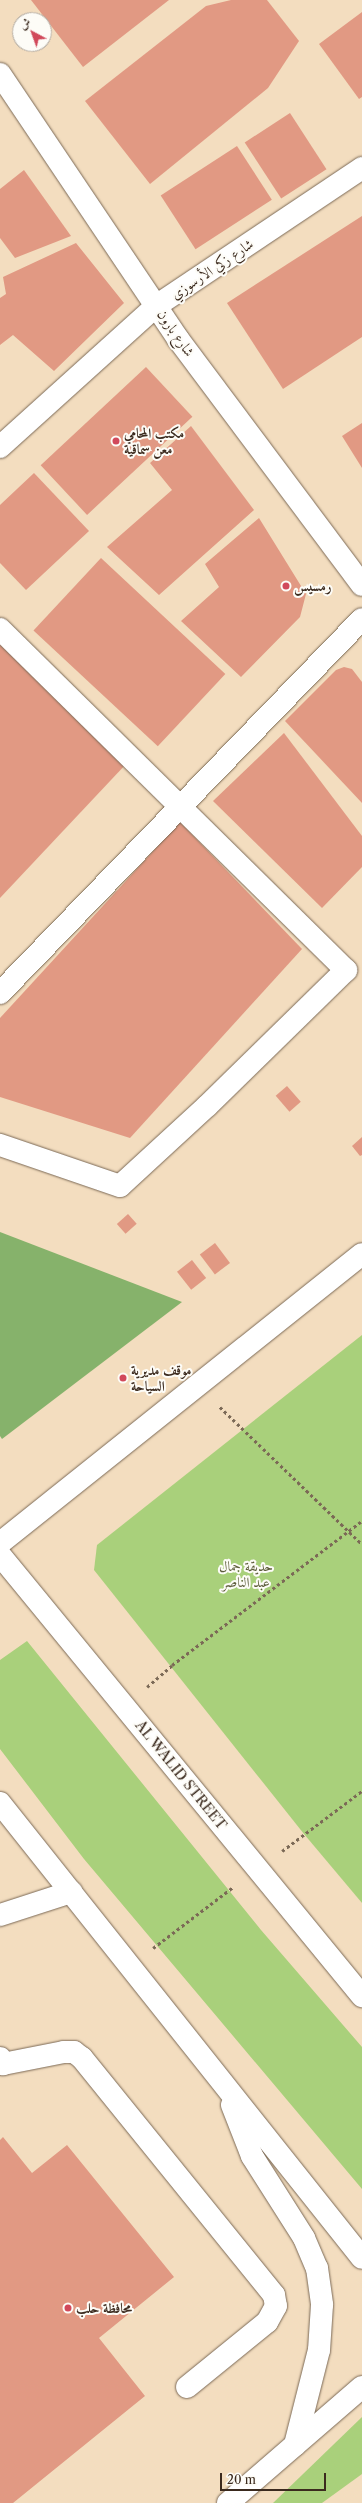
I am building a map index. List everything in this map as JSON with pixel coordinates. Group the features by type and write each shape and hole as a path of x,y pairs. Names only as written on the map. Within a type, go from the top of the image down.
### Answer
{"street":[{"name":"شارع بارون","path":"0,74 156,306 362,585"},
{"name":"شارع زكي الأرسوزي","path":"0,447 156,306 362,168"},
{"path":"0,994 179,806 362,618"},
{"path":"0,629 346,970 207,1106 120,1186 0,1145"},
{"path":"0,1543 362,1254"},
{"name":"AL WALID STREET","path":"0,1555 126,1706 256,1870 362,1996"},
{"path":"0,1803 362,2258"},
{"path":"0,1915 71,1892"},
{"path":"0,2058 3,2064 64,2052 74,2052 82,2058 274,2295 276,2306 267,2322 188,2387"},
{"path":"225,2087 252,2156 304,2238 317,2268 322,2305 319,2350 295,2444"},
{"path":"228,2503 362,2387"}],"path":[{"path":"197,1386 246,1429 362,1544"},
{"path":"126,1706 172,1665 362,1521"},
{"path":"129,1966 362,1791"}],"green space":[{"path":"0,1232 182,1302 2,1439 0,1436"},
{"name":"حديقة جمال عبد الناصر","path":"362,1335 362,1903 304,1834 94,1570 97,1545"},
{"path":"27,1641 261,1930 362,2047 362,2189 84,1859 0,1749 0,1660"},
{"path":"362,2417 362,2474 322,2503 273,2503"}],"building":[{"path":"31,0 169,0 83,67 52,27 52,12 40,12"},
{"path":"231,0 267,0 299,41 268,88 150,184 85,101 206,6"},
{"path":"362,12 362,97 359,99 319,44"},
{"path":"290,113 326,169 281,199 245,142"},
{"path":"237,146 272,200 196,249 161,196"},
{"path":"24,170 71,236 15,258 0,238 0,189"},
{"path":"362,216 362,337 283,389 227,303"},
{"path":"76,243 124,303 54,371 13,335 0,345 0,298 6,294 3,277"},
{"name":"مكتب المحامي معن سماقية","path":"146,367 192,417 87,515 41,465"},
{"path":"362,423 362,468 342,436"},
{"path":"191,426 254,510 159,595 107,547 172,490 150,463"},
{"path":"34,473 89,531 26,590 0,563 0,505"},
{"path":"259,518 306,594 300,617 241,677 181,621 219,587 205,564"},
{"path":"101,558 225,674 158,746 33,630"},
{"path":"0,643 127,763 0,898"},
{"path":"344,667 352,669 362,682 362,803 285,721 336,670"},
{"path":"284,733 362,836 362,867 322,908 213,801"},
{"path":"180,822 302,949 130,1138 0,1097 0,1018"},
{"path":"287,1086 301,1102 289,1112 276,1096"},
{"path":"362,1137 362,1155 360,1156 352,1146"},
{"path":"128,1214 137,1224 126,1234 117,1224"},
{"path":"215,1243 230,1263 215,1274 200,1254"},
{"path":"192,1260 206,1278 191,1290 177,1272"},
{"name":"محافظة حلب","path":"3,2137 32,2173 67,2145 174,2277 99,2338 145,2396 13,2503 0,2503 0,2140"}],"place":[{"name":"مكتب المحامي معن سماقية","path":"116,441"},
{"name":"رمسيس","path":"286,586"},
{"name":"موقف مديرية السياحة","path":"123,1378"},
{"name":"محافظة حلب","path":"68,2308"}]}
